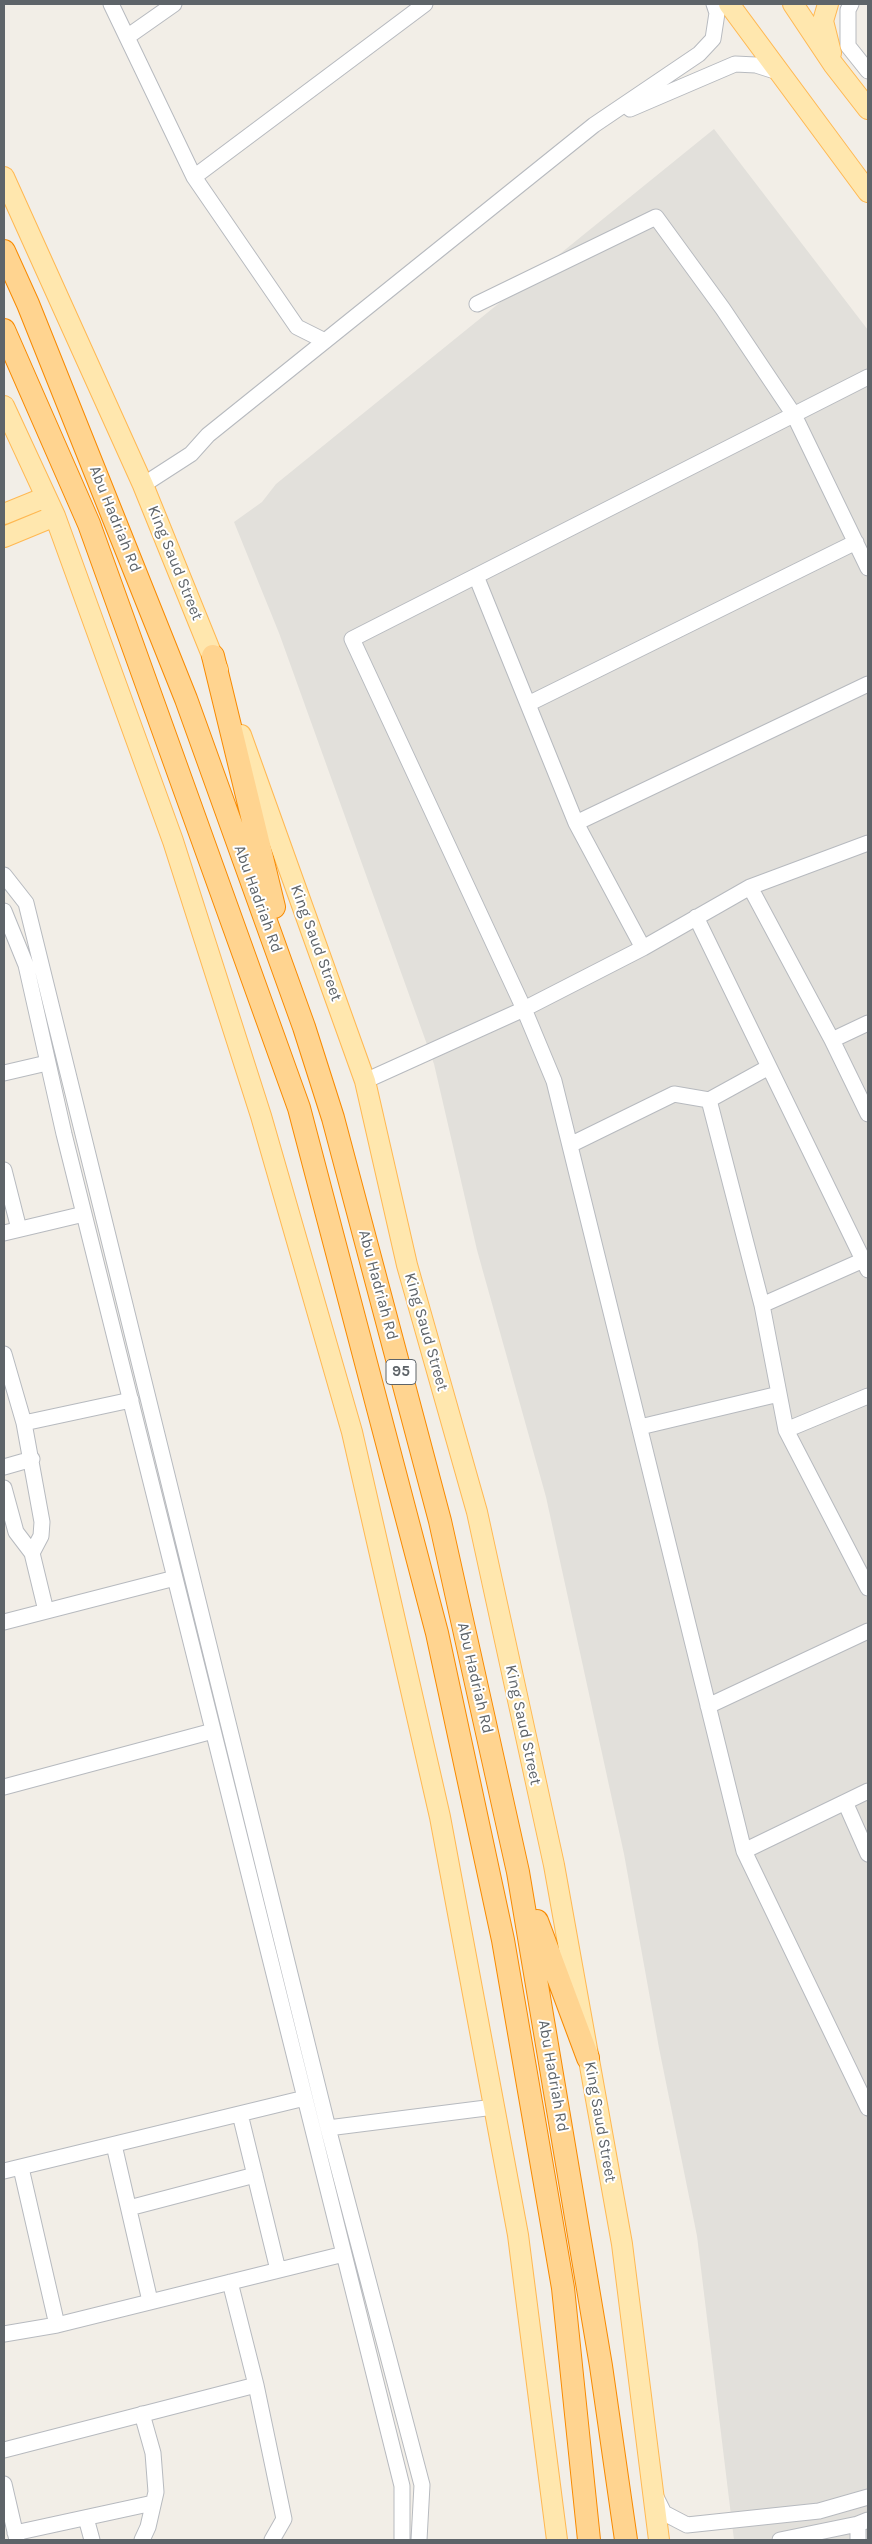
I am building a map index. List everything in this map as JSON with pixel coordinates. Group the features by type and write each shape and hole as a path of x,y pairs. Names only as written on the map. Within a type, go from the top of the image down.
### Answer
{"highway":[{"name":"Abu Hadriah Rd","path":"4,252 28,304 186,699 304,1027 333,1118 440,1521 518,1872 601,2366 626,2540"},
{"name":"Abu Hadriah Rd","path":"4,330 89,524 300,1108 437,1633 503,1940 563,2288 589,2540"},
{"path":"213,656 304,1027"},
{"path":"518,1872 588,2058"}],"main road":[{"path":"729,4 868,192"},
{"path":"793,4 833,64 868,109"},
{"path":"828,4 823,21 833,64"},
{"name":"King Saud Street","path":"4,177 143,485 213,656 365,1082 407,1265 477,1512 554,1865 622,2244 659,2540"},
{"path":"4,406 55,516 172,842 261,1116 352,1432 440,1817 518,2235 557,2540"},
{"path":"4,514 46,497"},
{"path":"4,537 55,516"}],"street":[{"path":"111,4 194,177 297,327 325,341"},
{"path":"127,37 174,4"},
{"path":"194,177 425,4"},
{"path":"143,485 191,454 208,435 594,125 699,54 713,39 716,14 714,4"},
{"path":"851,4 848,10 848,46 868,71"},
{"path":"594,125 735,64 756,65 781,73"},
{"path":"477,304 656,217 723,309 794,415 868,568"},
{"path":"868,377 352,639 524,1009 554,1081 744,1851 868,2106"},
{"path":"528,704 856,542"},
{"path":"476,576 576,823 642,948"},
{"path":"576,823 868,684"},
{"path":"365,1082 524,1009 642,948 750,887 868,843"},
{"path":"4,875 26,903 328,2128 422,2485 419,2540"},
{"path":"750,887 832,1040 868,1114"},
{"path":"4,911 26,965 47,1063 84,1214 402,2486 402,2540"},
{"path":"696,917 867,1263 762,1305"},
{"path":"832,1040 868,1023"},
{"path":"4,1073 47,1063"},
{"path":"570,1144 674,1094 709,1100 769,1067"},
{"path":"709,1100 762,1305 786,1430 868,1588"},
{"path":"4,1170 20,1229"},
{"path":"4,1233 84,1214"},
{"path":"4,1354 9,1393 24,1423 42,1522 41,1536 32,1553"},
{"path":"640,1428 779,1394"},
{"path":"786,1430 868,1396"},
{"path":"24,1423 131,1400"},
{"path":"4,1467 32,1459"},
{"path":"4,1488 16,1532 32,1553 46,1611"},
{"path":"4,1622 175,1578"},
{"path":"708,1706 868,1630"},
{"path":"4,1787 213,1731"},
{"path":"744,1851 868,1791"},
{"path":"845,1802 868,1854"},
{"path":"4,2171 305,2098"},
{"path":"328,2128 494,2107"},
{"path":"240,2114 278,2270"},
{"path":"114,2145 150,2300"},
{"path":"21,2168 56,2325"},
{"path":"129,2208 255,2175"},
{"path":"4,2334 56,2325 150,2300 344,2254"},
{"path":"230,2282 256,2385 284,2519 272,2540"},
{"path":"4,2450 256,2385"},
{"path":"142,2414 152,2453 156,2492 148,2527 142,2540"},
{"path":"4,2484 16,2537 86,2518 154,2504"},
{"path":"654,2492 664,2513 687,2525 819,2511 868,2497"},
{"path":"86,2518 92,2540"},
{"path":"780,2540 835,2535 863,2522"},
{"path":"858,2540 863,2522"}],"shaded area":[{"path":"714,129 868,330 868,2540 734,2540 697,2236 659,2048 624,1854 546,1497 477,1250 434,1064 279,633 234,522 262,502 276,484"}]}
